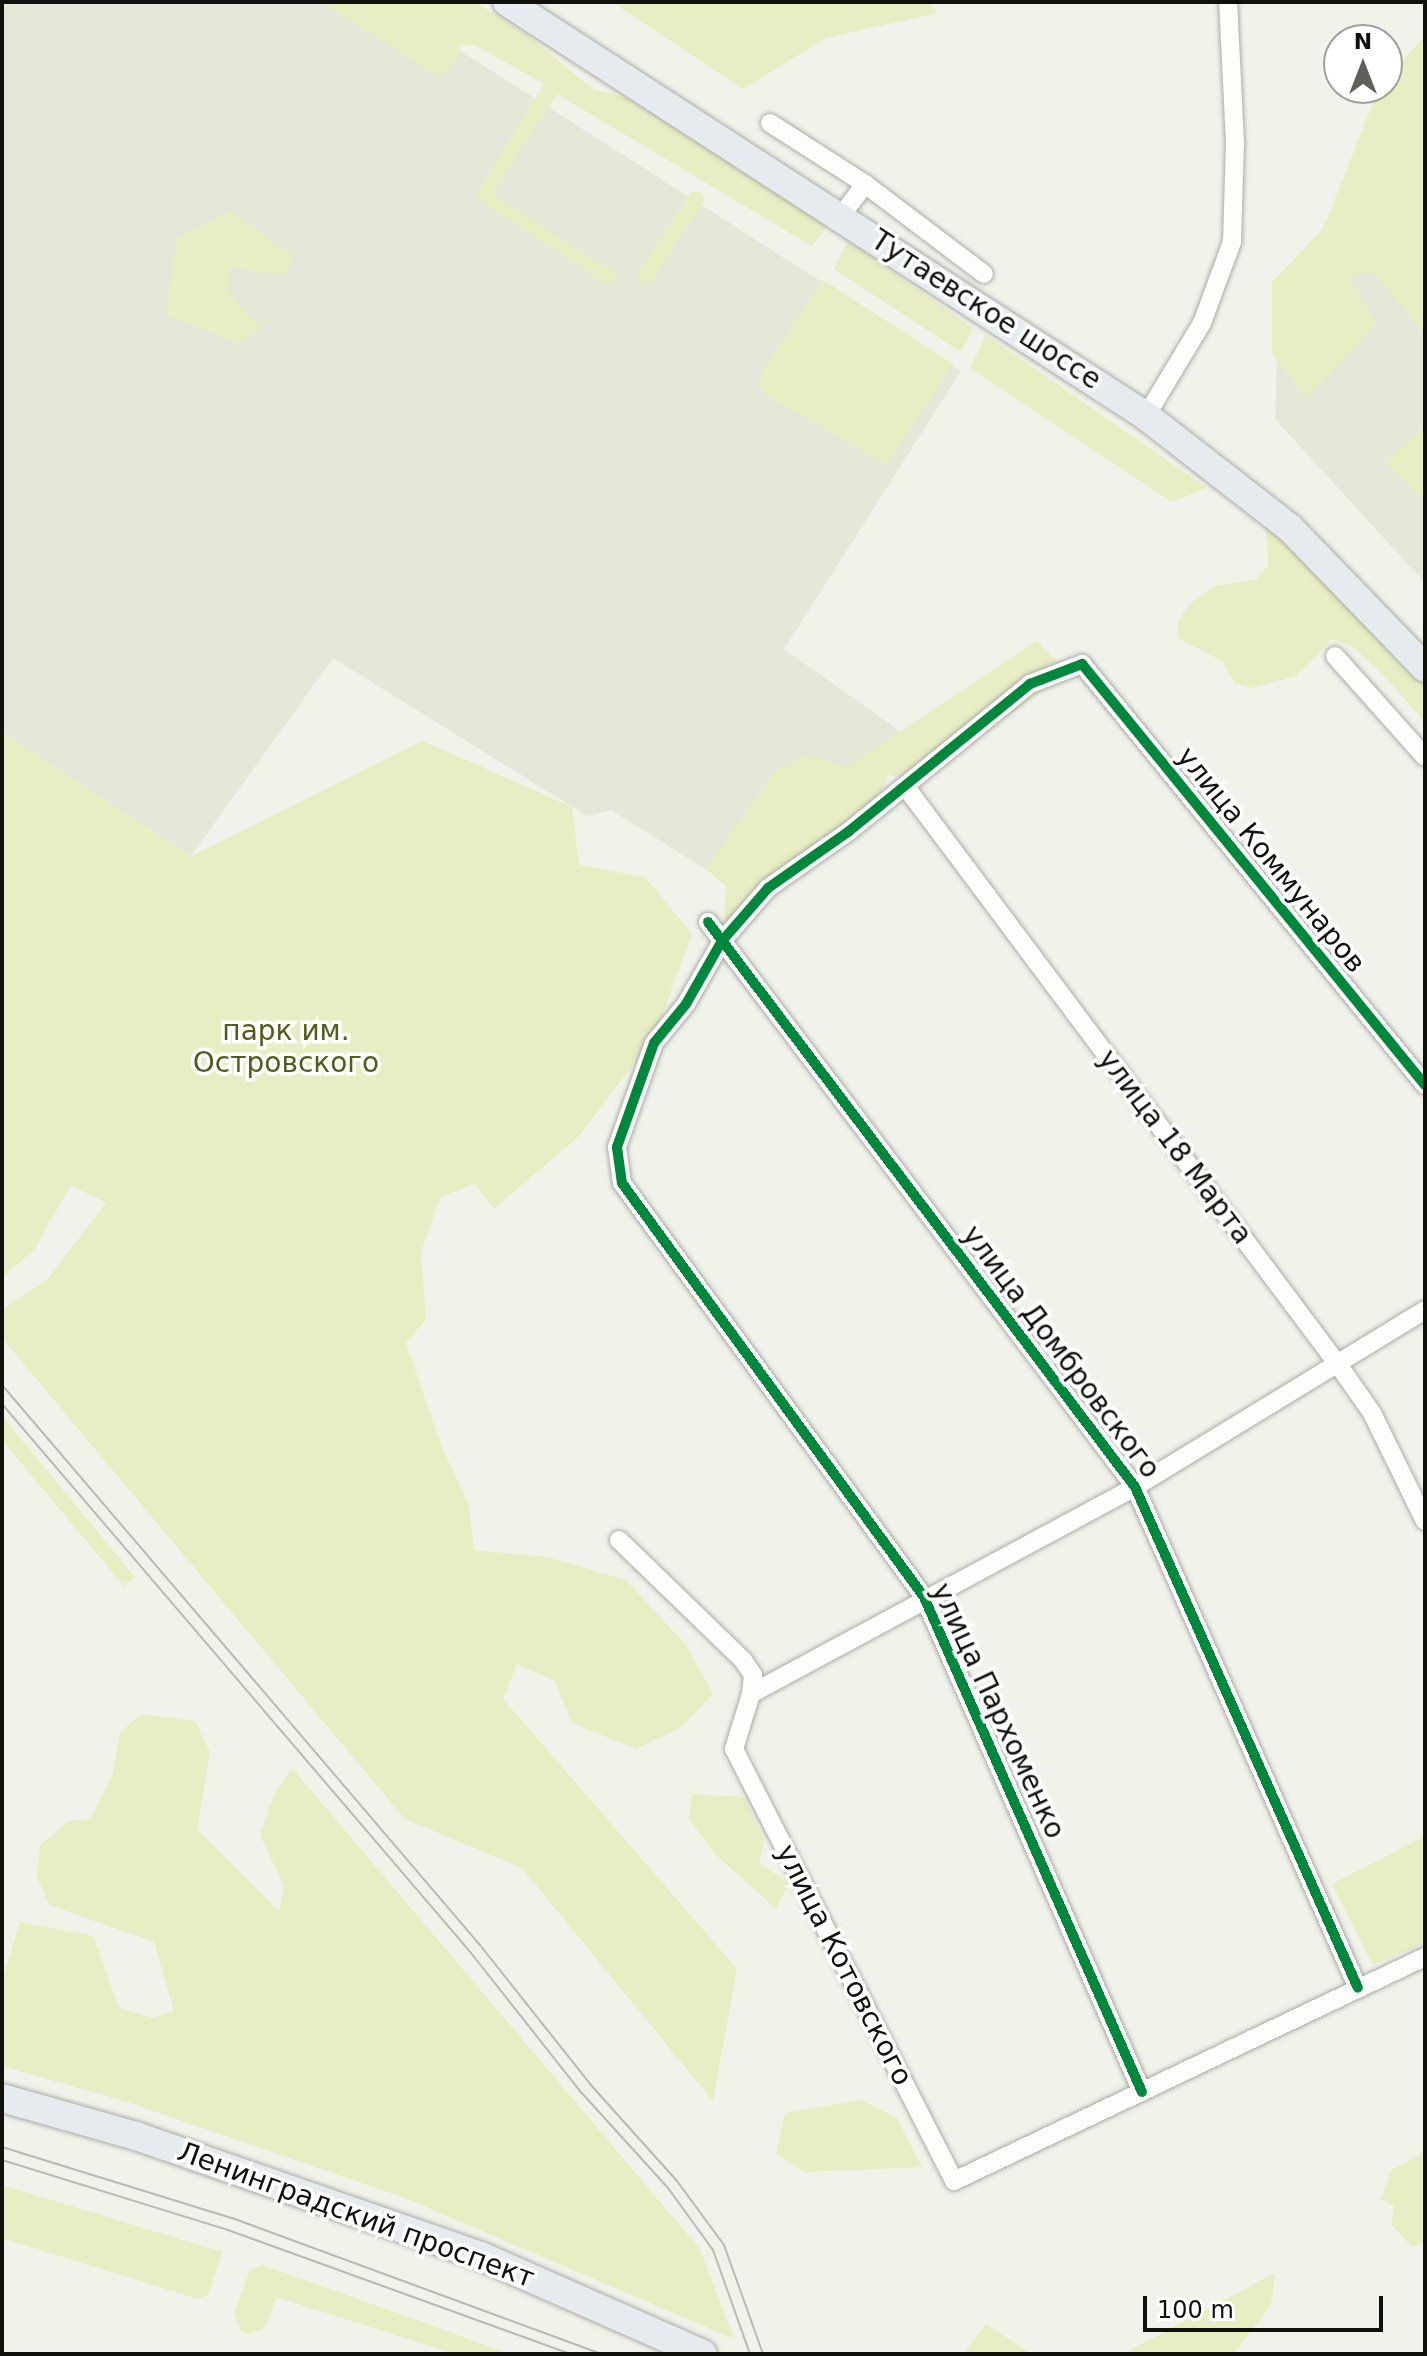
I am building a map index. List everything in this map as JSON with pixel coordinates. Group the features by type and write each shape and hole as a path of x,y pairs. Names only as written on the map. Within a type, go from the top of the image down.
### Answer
{"main road":[{"name":"Тутаевское шоссе","path":"517,4 1146,416 1290,528 1425,668"},
{"name":"Ленинградский проспект","path":"2,2098 136,2136 483,2257 703,2354"}],"street":[{"path":"1146,416 1202,323 1232,242 1235,143 1228,2"},
{"path":"770,123 865,184 984,274"},
{"path":"841,216 865,184"},
{"path":"1335,656 1425,757"},
{"name":"улица Коммунаров","path":"905,786 1030,684 1082,664 1425,1085"},
{"path":"722,941 768,888 905,786"},
{"name":"улица 18 Марта","path":"905,786 1339,1366 1372,1413 1425,1521"},
{"name":"улица Домбровского","path":"708,922 1135,1487 1358,1988"},
{"name":"улица Пархоменко","path":"722,941 686,1004 654,1043 617,1147 622,1183 924,1597 1142,2092"},
{"path":"751,1694 924,1597 1135,1487 1339,1366 1425,1310"},
{"path":"619,1540 743,1660 753,1675 751,1694"},
{"name":"улица Котовского","path":"751,1694 734,1749 954,2181 1142,2092"},
{"path":"1142,2092 1425,1957"}],"shaded area":[{"path":"2,2 384,2 961,371 784,649 907,736 731,885 611,810 587,816 333,658 191,856 2,733"},
{"path":"1425,77 1425,583 1275,419 1279,309"}],"green space":[{"path":"321,2 475,2 526,34 593,89 627,98 829,223 812,246 557,94 492,194 616,274 616,280 606,284 479,200 477,193 544,84 475,45 460,45 459,58 440,78"},
{"path":"612,2 930,2 937,13 826,38 743,89"},
{"path":"1425,36 1425,333 1373,272 1348,278 1377,323 1306,399 1272,354 1272,282 1323,229 1373,104 1403,104 1403,60"},
{"path":"691,191 700,192 705,200 652,280 645,286 639,283 638,273"},
{"path":"231,211 292,256 286,276 230,267 227,290 260,328 240,344 166,315 176,238"},
{"path":"848,241 973,328 961,352 834,269"},
{"path":"823,280 953,364 886,465 765,395 760,386 761,373"},
{"path":"986,335 1207,488 1172,502 970,368"},
{"path":"1425,427 1425,501 1384,462"},
{"path":"1266,526 1286,536 1425,685 1425,722 1379,670 1352,646 1332,639 1296,676 1251,688 1235,683 1222,661 1178,638 1178,621 1191,603 1215,586 1257,579 1268,565"},
{"path":"1037,641 1069,673 919,779 888,775 875,806 768,888 760,914 741,926 724,924 726,886 706,869 773,773 809,754 845,768"},
{"name":"парк им. Островского","path":"2,733 191,856 423,741 572,807 579,865 645,877 692,934 654,1037 579,1136 494,1209 475,1184 440,1197 421,1252 426,1319 406,1343 441,1445 469,1505 474,1550 547,1557 626,1580 685,1644 713,1694 681,1727 636,1749 572,1723 555,1681 517,1664 503,1699 737,1969 713,2101 522,1868 405,1819 2,1338 2,1309 47,1280 106,1203 71,1185 33,1251 2,1277"},
{"path":"2,1416 135,1577 124,1586 2,1440"},
{"path":"140,1714 195,1721 210,1752 197,1829 279,1911 284,1886 260,1835 274,1795 292,1768 700,2249 734,2339 405,2198 127,2102 2,2066 2,1981 20,1922 93,1936 119,2008 153,2018 174,2011 154,1942 49,1905 37,1877 40,1846 68,1821 90,1819 113,1774 120,1733"},
{"path":"692,1794 744,1797 764,1840 759,1863 789,1883 776,1909 714,1853 689,1819"},
{"path":"1425,1836 1425,1943 1373,1965 1332,1884"},
{"path":"862,2100 897,2118 922,2167 805,2172 776,2154 785,2113"},
{"path":"1425,2152 1425,2243 1412,2247 1391,2224 1394,2206 1381,2199 1391,2170"},
{"path":"2,2185 222,2252 208,2295 198,2299 2,2238"},
{"path":"262,2265 509,2354 455,2354 276,2297 265,2328 249,2334 240,2331 234,2313 250,2270"},
{"path":"1275,2273 1271,2305 1234,2354 1123,2354"},
{"path":"986,2324 1031,2354 964,2354"}],"tram line":[{"path":"2,1385 480,1945 590,2084 677,2181 724,2245 763,2354"},
{"path":"2,1404 471,1953 580,2091 668,2188 713,2250 750,2354"},
{"path":"2,2147 232,2218 601,2354"},
{"path":"2,2160 228,2230 571,2354"}],"cycle path":[{"path":"1142,2092 924,1597 622,1183 617,1147 654,1043 686,1004 722,941 768,888 848,832 1030,684 1082,664 1425,1085"},
{"path":"708,922 1135,1487 1358,1988"}]}
